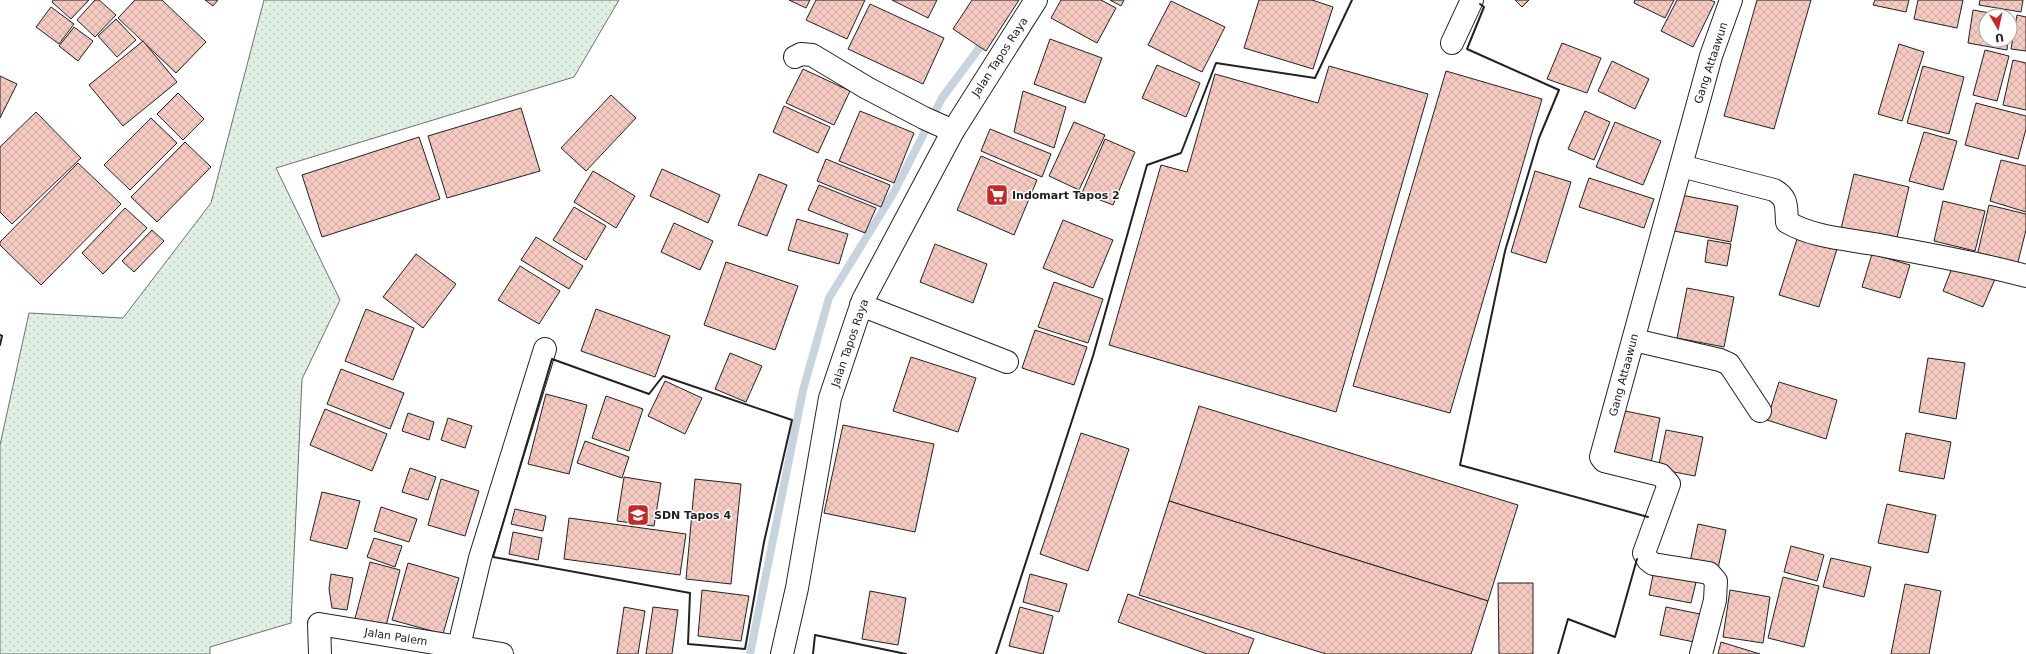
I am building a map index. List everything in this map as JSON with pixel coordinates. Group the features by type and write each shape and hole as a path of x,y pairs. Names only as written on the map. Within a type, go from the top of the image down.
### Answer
{"street":[{"name":"Jalan Tapos Raya","path":"782,654 796,588 830,398 861,305 952,131 1036,0"},
{"path":"1452,43 1472,0"},
{"name":"Gang Attaawun","path":"1701,654 1715,600 1716,581 1709,573 1653,564 1648,560 1644,553 1669,484 1661,475 1604,461 1601,457 1712,56 1731,0"},
{"path":"795,57 801,54 812,55 867,88 952,131"},
{"path":"1681,166 1774,190 1783,195 1786,203 1787,222 1793,225 1828,236 1989,266 2026,276"},
{"path":"861,305 1007,362"},
{"path":"1634,340 1720,360 1728,364 1760,411"},
{"path":"459,646 480,558 545,349"},
{"name":"Jalan Palem","path":"320,654 319,624 502,654"}],"green space":[{"path":"264,0 619,0 574,77 276,168 340,300 302,379 291,623 210,647 210,654 0,654 0,445 29,313 123,318 211,203"}],"building":[{"path":"53,0 89,0 71,19 52,2"},
{"path":"95,0 99,0 116,15 95,37 77,20"},
{"path":"135,0 162,0 206,42 176,73 118,18"},
{"path":"205,0 218,0 213,6"},
{"path":"789,0 810,0 806,8"},
{"path":"816,0 865,0 847,39 806,20"},
{"path":"892,0 937,0 928,18"},
{"path":"972,0 1019,0 986,51 953,29"},
{"path":"1061,0 1101,0 1116,8 1097,43 1051,18"},
{"path":"1110,0 1124,0 1121,6"},
{"path":"1259,0 1312,0 1333,7 1313,69 1244,48"},
{"path":"1515,0 1529,0 1522,7"},
{"path":"1635,0 1674,0 1665,18 1634,3"},
{"path":"1677,0 1710,0 1715,2 1693,47 1661,31"},
{"path":"1757,0 1811,0 1774,129 1724,116"},
{"path":"1875,0 1909,0 1906,12 1873,5"},
{"path":"1918,0 1963,0 1957,28 1914,19"},
{"path":"1980,0 2023,0 2021,12 2018,12 2018,8 1997,8 1979,5"},
{"path":"1171,1 1225,27 1202,72 1148,45"},
{"path":"870,4 944,38 923,84 848,49"},
{"path":"51,7 74,24 59,44 36,27"},
{"path":"1973,10 1978,11 1978,45 1968,43"},
{"path":"2018,15 2026,17 2026,51 2011,49 2018,48"},
{"path":"116,19 136,40 117,57 98,36"},
{"path":"74,27 93,41 78,61 59,46"},
{"path":"1050,39 1102,58 1085,103 1034,84"},
{"path":"143,41 177,82 123,126 89,85"},
{"path":"1562,43 1601,58 1587,93 1547,79"},
{"path":"1899,44 1924,52 1902,121 1878,114"},
{"path":"1996,48 2007,48 2007,50"},
{"path":"1985,50 2009,56 1997,101 1973,95"},
{"path":"2013,60 2026,63 2026,110 2003,105"},
{"path":"1612,61 1649,79 1635,109 1598,91"},
{"path":"1157,65 1200,83 1186,117 1142,98"},
{"path":"1329,66 1428,94 1336,412 1109,345 1161,165 1187,172 1215,74 1318,103"},
{"path":"1923,66 1964,77 1949,134 1907,123"},
{"path":"803,69 850,91 834,125 786,103"},
{"path":"1446,71 1542,99 1450,413 1353,386"},
{"path":"0,76 17,84 0,118"},
{"path":"1023,91 1066,107 1054,148 1014,132"},
{"path":"178,93 204,119 183,140 157,114"},
{"path":"611,95 636,118 586,171 561,148"},
{"path":"1976,103 2026,116 2026,129 2018,159 1965,145"},
{"path":"784,106 830,127 818,153 773,132"},
{"path":"521,108 540,171 447,198 428,136"},
{"path":"860,111 914,133 894,183 839,161"},
{"path":"1585,111 1610,122 1594,160 1568,149"},
{"path":"36,112 81,158 12,224 0,212 0,147"},
{"path":"151,118 177,143 130,190 104,165"},
{"path":"1074,122 1105,135 1079,190 1049,176"},
{"path":"1615,122 1661,141 1643,185 1596,167"},
{"path":"990,129 1051,154 1042,177 981,151"},
{"path":"1924,132 1957,141 1943,190 1909,181"},
{"path":"419,137 440,199 322,237 302,175"},
{"path":"1105,139 1135,152 1113,205 1082,193"},
{"path":"185,142 211,167 157,222 131,197"},
{"name":"Indomart Tapos 2","path":"981,156 1037,180 1014,235 957,210"},
{"path":"826,159 890,185 881,207 817,181"},
{"path":"2001,160 2026,166 2026,212 1990,201"},
{"path":"78,163 121,204 41,285 0,245 0,242"},
{"path":"662,169 720,195 708,223 650,196"},
{"path":"593,171 635,196 616,228 574,202"},
{"path":"1535,171 1571,182 1546,263 1511,252"},
{"path":"759,174 787,185 767,236 738,225"},
{"path":"1854,174 1909,187 1895,246 1840,233"},
{"path":"1589,178 1654,199 1644,228 1579,207"},
{"path":"819,185 876,208 865,233 808,210"},
{"path":"1681,195 1738,206 1731,242 1674,231"},
{"path":"1943,201 1985,211 1975,251 1934,241"},
{"path":"1989,205 2026,214 2026,230 2017,266 1977,256"},
{"path":"574,207 606,226 586,260 553,240"},
{"path":"125,208 147,228 103,274 82,253"},
{"path":"797,219 848,234 839,264 788,250"},
{"path":"1063,220 1113,240 1093,288 1043,268"},
{"path":"674,223 713,241 700,270 661,252"},
{"path":"152,230 164,241 134,272 122,261"},
{"path":"1798,236 1837,249 1819,307 1779,295"},
{"path":"536,237 583,266 569,289 521,260"},
{"path":"1708,240 1731,244 1727,266 1705,262"},
{"path":"935,244 987,264 973,303 920,282"},
{"path":"416,254 456,284 423,328 383,297"},
{"path":"1872,254 1910,265 1900,298 1862,287"},
{"path":"726,262 798,286 775,350 704,325"},
{"path":"1954,263 1995,279 1983,307 1943,291"},
{"path":"520,266 560,291 539,324 498,300"},
{"path":"1054,282 1103,299 1088,343 1038,327"},
{"path":"1687,288 1734,297 1724,347 1677,338"},
{"path":"366,309 414,328 393,380 345,361"},
{"path":"596,309 670,336 655,377 581,351"},
{"path":"1035,330 1087,347 1074,385 1022,368"},
{"path":"730,353 762,366 746,402 715,389"},
{"path":"911,357 976,378 958,432 893,411"},
{"path":"1928,358 1965,363 1956,419 1919,412"},
{"path":"341,369 404,393 390,429 327,404"},
{"path":"665,381 702,398 685,434 648,416"},
{"path":"1779,382 1837,400 1826,439 1767,420"},
{"path":"546,394 587,405 569,474 528,464"},
{"path":"606,396 643,409 629,451 592,438"},
{"path":"1199,406 1518,505 1488,601 1169,501"},
{"path":"325,409 387,434 372,471 310,445"},
{"path":"1620,410 1660,418 1650,468 1610,460"},
{"path":"408,413 434,422 429,440 402,431"},
{"path":"448,418 472,426 465,448 441,440"},
{"path":"843,425 934,444 915,532 824,513"},
{"path":"1666,430 1703,437 1695,476 1658,469"},
{"path":"1081,433 1129,449 1088,571 1040,554"},
{"path":"1906,433 1951,442 1944,479 1899,471"},
{"path":"585,441 629,457 622,478 577,463"},
{"path":"410,468 436,477 428,500 402,492"},
{"path":"624,477 661,483 654,526 617,521"},
{"path":"441,479 479,491 465,536 428,525"},
{"path":"695,479 741,484 731,584 686,579"},
{"path":"322,492 360,501 347,549 310,540"},
{"path":"1169,501 1488,601 1471,654 1326,654 1139,595"},
{"path":"1887,504 1936,515 1928,553 1878,543"},
{"path":"381,507 417,519 409,542 374,531"},
{"path":"515,509 546,516 543,531 511,524"},
{"path":"569,518 686,534 680,575 564,559"},
{"path":"1698,524 1726,530 1718,569 1690,562"},
{"path":"513,532 542,538 538,560 509,554"},
{"path":"374,538 402,546 395,567 367,557"},
{"path":"1791,546 1824,555 1817,581 1784,572"},
{"path":"1831,558 1871,567 1864,597 1823,587"},
{"path":"370,562 400,570 385,630 354,622"},
{"path":"408,563 459,578 443,634 392,620"},
{"path":"1654,570 1697,578 1691,603 1649,595"},
{"path":"331,574 353,578 347,610 332,608 329,589"},
{"path":"1030,574 1067,584 1059,612 1023,602"},
{"path":"1783,577 1819,586 1804,647 1768,638"},
{"path":"1498,583 1533,583 1533,654 1499,654"},
{"path":"1905,584 1941,591 1929,654 1891,654"},
{"path":"702,590 749,596 741,641 698,636"},
{"path":"1730,590 1770,597 1763,643 1723,637"},
{"path":"870,591 906,598 898,645 862,639"},
{"path":"1128,594 1254,639 1248,654 1207,654 1118,622"},
{"path":"624,607 645,611 638,654 617,654"},
{"path":"653,607 678,610 672,654 646,654"},
{"path":"1020,607 1053,616 1043,654 1009,646"},
{"path":"1666,607 1700,614 1694,642 1660,635"},
{"path":"1721,642 1760,654 1718,654"}],"waterway":[{"path":"750,654 803,390 829,298 893,194 942,98 986,39"}],"wall":[{"path":"996,654 1093,356 1147,165 1181,153 1216,63 1315,78 1352,0"},
{"path":"1480,4 1484,7 1467,49 1559,90 1539,138 1505,251 1460,465 1648,517"},
{"path":"0,335 2,336 0,345"},
{"path":"552,359 649,394 663,376 792,420 764,542 745,649 688,644 690,593 493,557 552,359"},
{"path":"1558,654 1568,619 1615,637 1637,559"},
{"path":"813,654 815,635 906,654"}],"place":[{"name":"Indomart Tapos 2","path":"997,195"},
{"name":"SDN Tapos 4","path":"638,515"}]}
